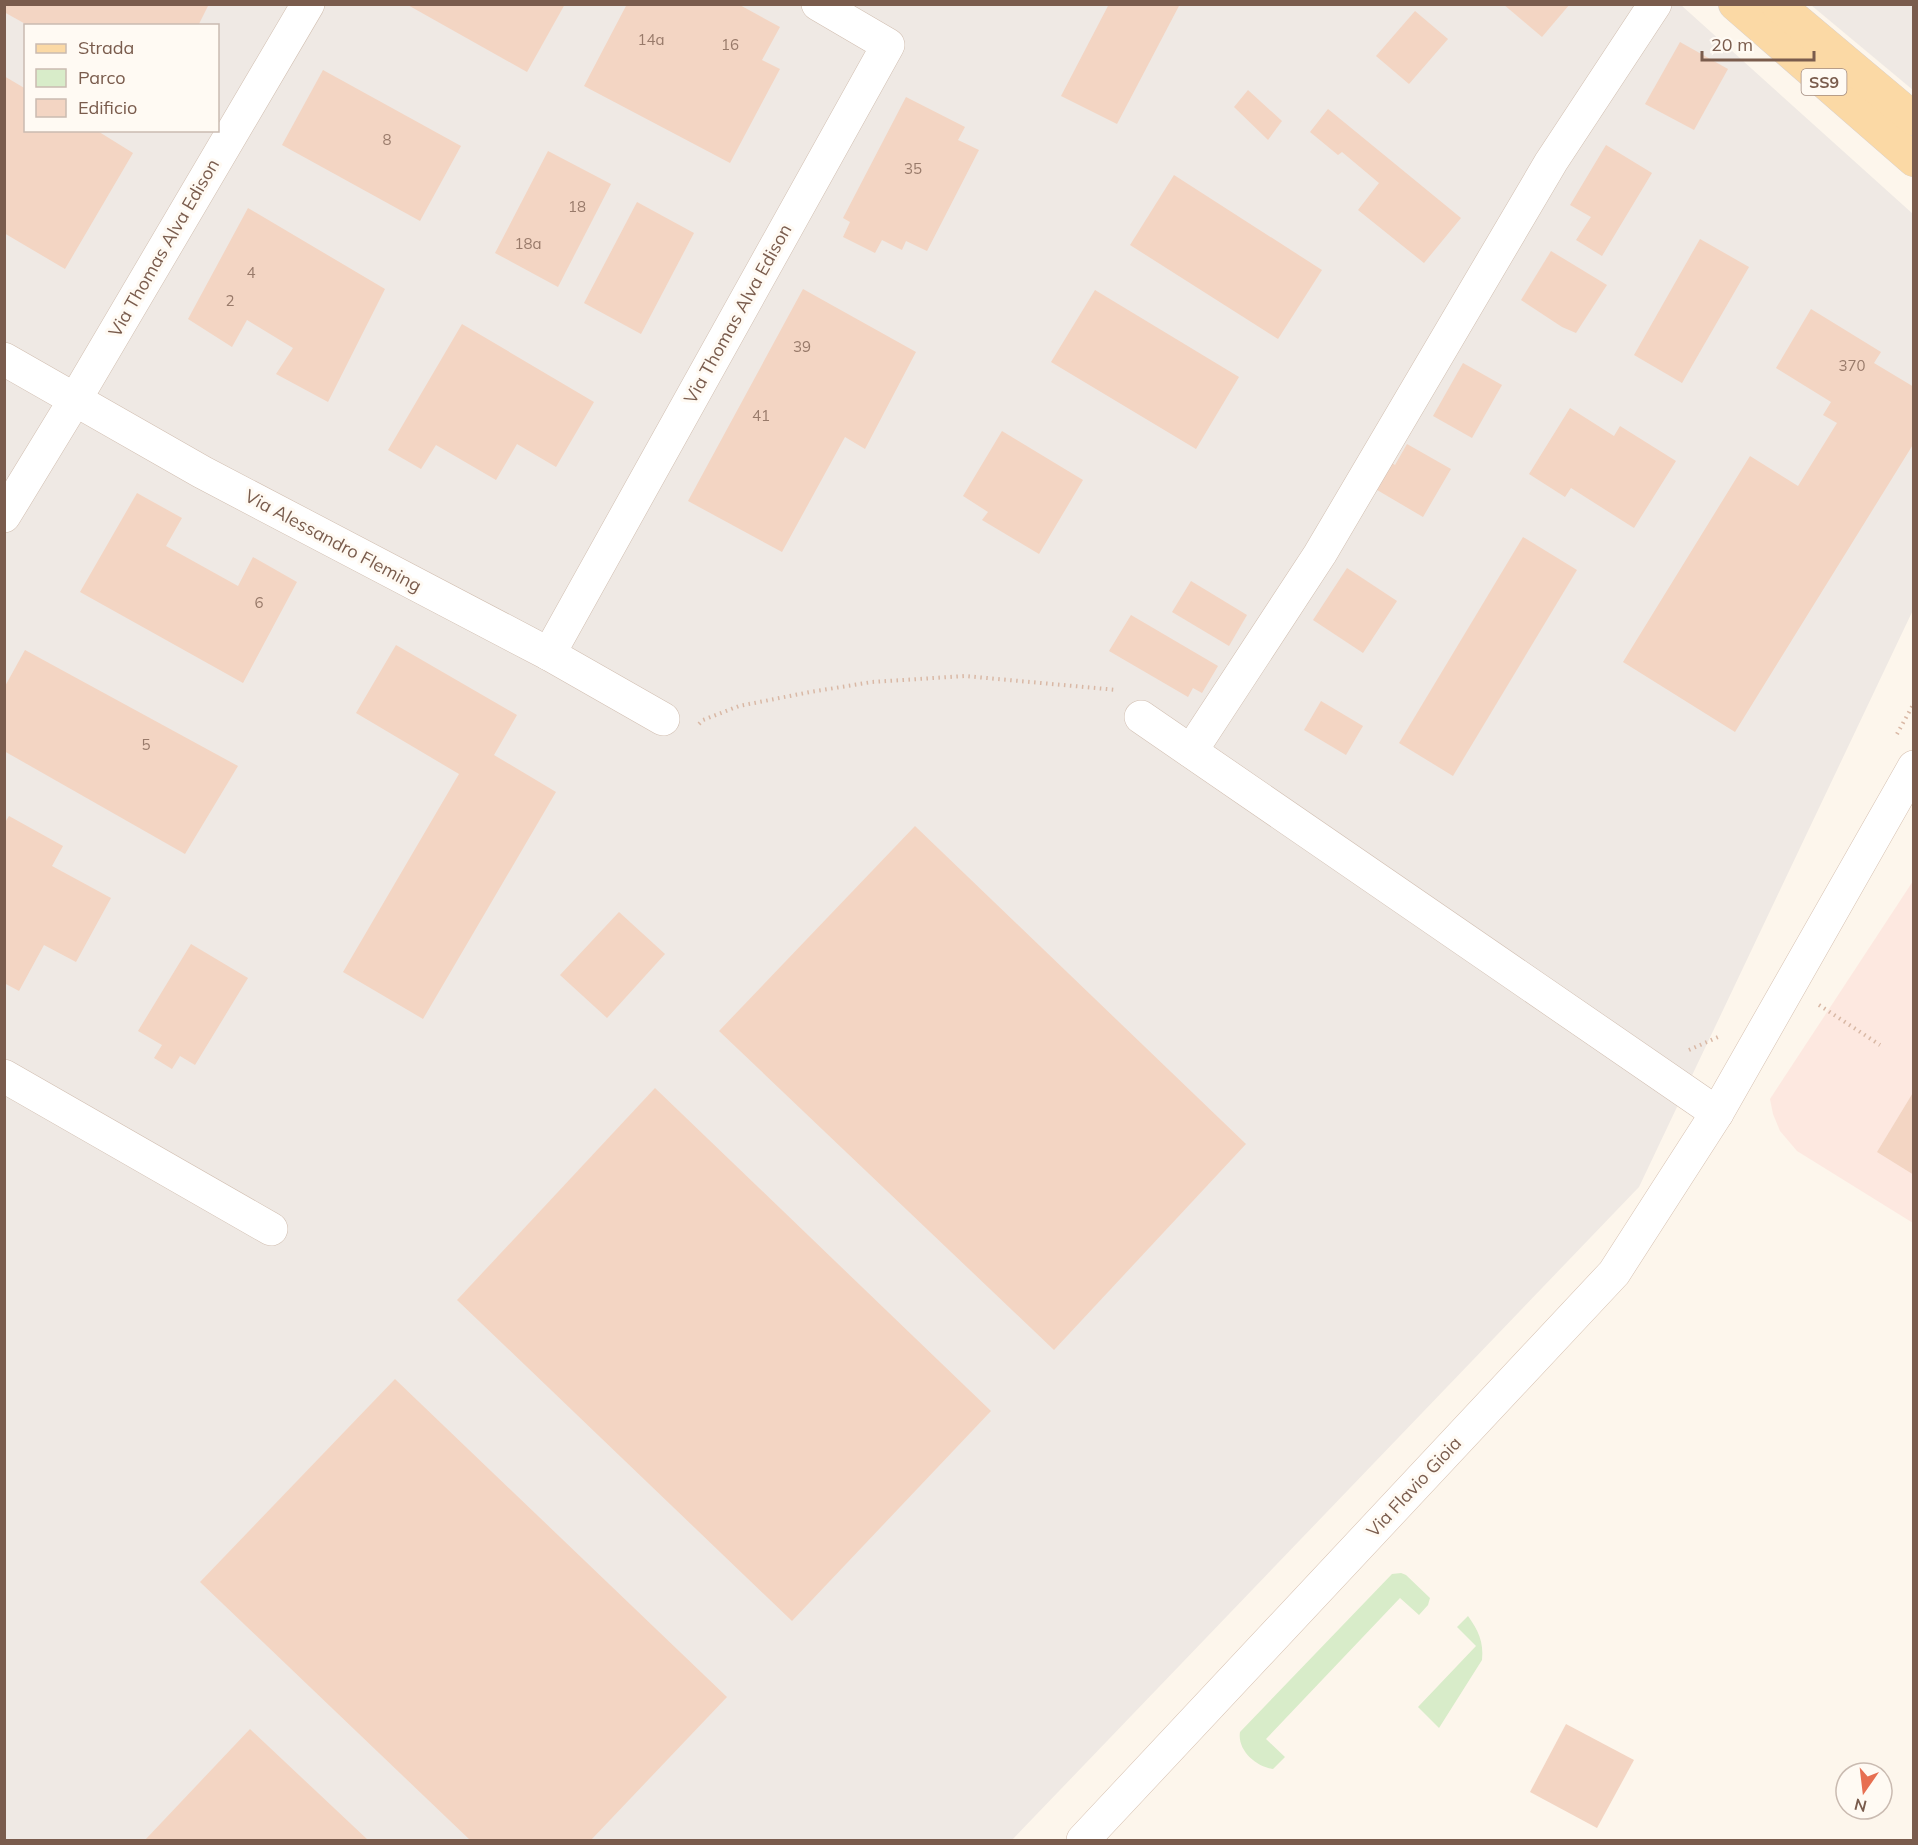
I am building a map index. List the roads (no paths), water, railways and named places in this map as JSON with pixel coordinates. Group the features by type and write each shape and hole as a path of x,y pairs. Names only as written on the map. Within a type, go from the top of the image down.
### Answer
{"main road":[{"name":"SS9","path":"1735,4 1914,160"},
{"name":"SS9","path":"1777,4 1914,119"}],"street":[{"name":"Via Thomas Alva Edison","path":"4,516 308,4"},
{"name":"Via Thomas Alva Edison","path":"549,654 888,45 818,4"},
{"path":"1191,751 1320,554 1551,162 1656,4"},
{"name":"Via Alessandro Fleming","path":"4,359 76,398 202,472 549,654 663,719"},
{"path":"1142,717 1717,1113"},
{"name":"Via Flavio Gioia","path":"1083,1840 1614,1273 1717,1113 1914,767"},
{"path":"4,1076 272,1229"}]}
